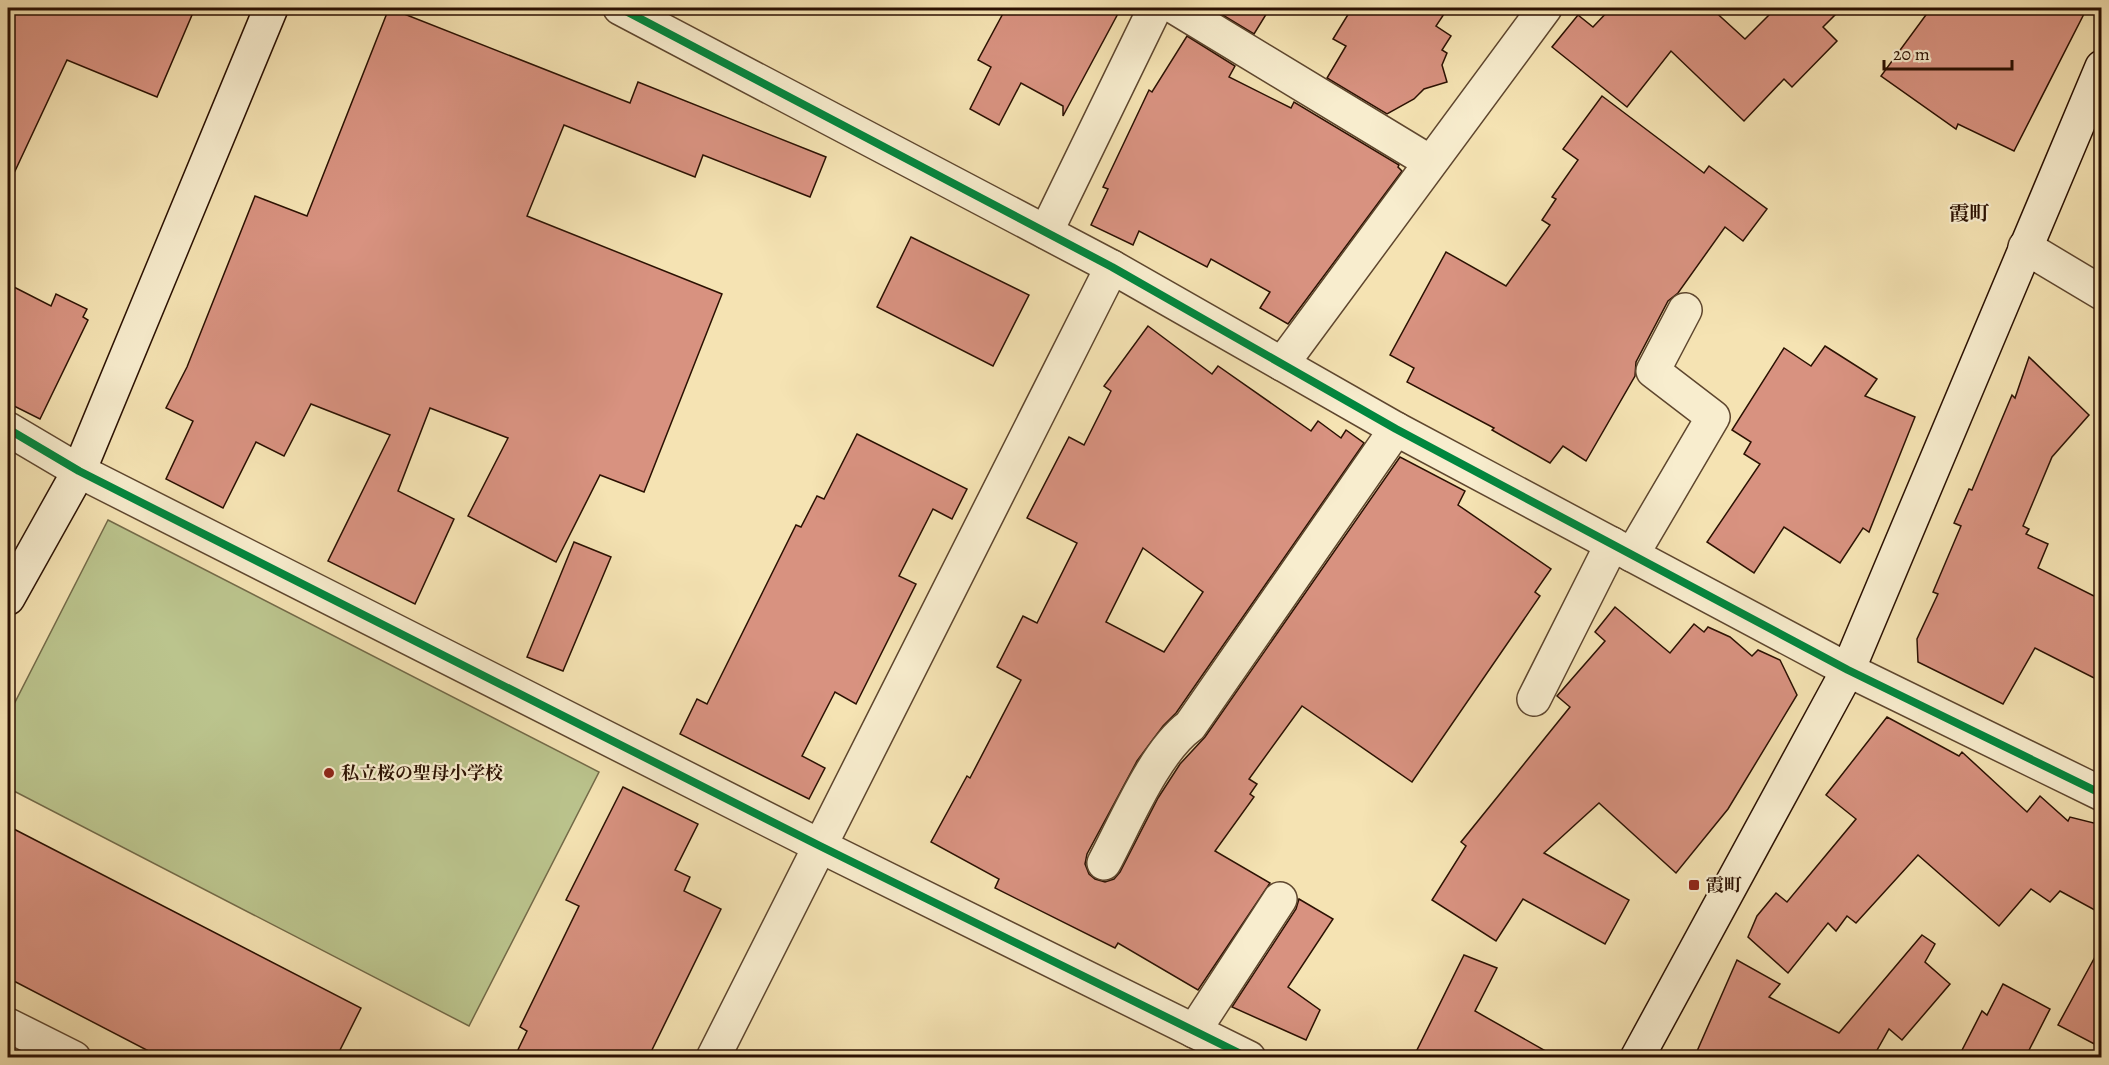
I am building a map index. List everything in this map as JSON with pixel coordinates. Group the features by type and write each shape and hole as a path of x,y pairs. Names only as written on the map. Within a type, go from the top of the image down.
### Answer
{"street":[{"path":"8,598 79,471 271,8"},
{"path":"620,8 1113,267 1396,429 1848,670 2102,794"},
{"path":"1046,232 1155,8"},
{"path":"1176,8 1430,162"},
{"path":"1282,364 1545,8"},
{"path":"1637,1058 1848,670 2102,67"},
{"path":"2025,247 2102,293"},
{"path":"713,1058 1113,267"},
{"path":"1534,699 1622,550 1713,417 1653,372 1685,310"},
{"path":"8,429 79,471 820,846 1249,1058"},
{"path":"1104,863 1150,776 1179,734 1196,716 1396,429"},
{"path":"1194,1030 1280,899"},
{"path":"8,1025 74,1058"}],"green space":[{"path":"108,520 599,772 469,1026 8,788 8,716"}],"building":[{"path":"8,8 195,8 157,97 67,60 8,186"},
{"path":"389,8 630,103 638,82 826,157 810,197 703,155 695,177 564,125 527,216 722,294 644,492 600,475 556,562 468,516 508,438 430,408 398,491 454,519 415,604 328,561 390,435 311,404 284,456 256,442 223,508 166,479 193,421 166,408 187,367 255,196 307,216"},
{"path":"1006,8 1121,8 1063,116 1063,106 1021,83 999,125 970,109 991,67 978,60"},
{"path":"1211,8 1270,8 1254,34"},
{"path":"1352,8 1448,8 1436,26 1451,36 1442,50 1447,53 1442,65 1447,82 1424,89 1414,99 1387,114 1327,78 1346,46 1333,39"},
{"path":"1611,8 1711,8 1745,39 1776,8 1842,8 1823,27 1837,41 1792,87 1784,79 1744,121 1671,51 1627,107 1552,47 1578,15 1593,27"},
{"path":"1931,8 2087,8 2014,151 1958,124 1956,129 1881,76"},
{"path":"1187,36 1235,66 1229,77 1291,108 1294,102 1399,165 1402,171 1288,324 1260,308 1270,292 1211,259 1207,267 1139,231 1133,245 1091,225 1108,189 1103,187 1149,90 1152,92"},
{"path":"1602,96 1704,173 1709,166 1767,209 1743,241 1725,227 1678,293 1668,301 1636,362 1635,376 1586,461 1563,446 1550,463 1492,430 1494,428 1407,382 1414,368 1390,355 1446,252 1506,286 1550,225 1542,220 1556,199 1552,197 1578,160 1563,149"},
{"path":"911,237 1029,295 993,366 877,307"},
{"path":"8,284 51,306 56,294 87,309 83,317 88,320 40,419 8,403"},
{"path":"1148,326 1212,374 1218,366 1311,431 1318,421 1341,438 1346,430 1364,443 1176,713 1163,726 1137,761 1087,854 1085,864 1089,874 1095,879 1105,882 1114,879 1120,872 1158,798 1180,764 1205,737 1400,457 1465,491 1458,505 1551,569 1535,592 1540,596 1412,782 1302,706 1249,779 1257,784 1250,794 1254,797 1215,851 1270,883 1198,990 1118,943 1115,948 995,888 999,879 931,842 967,776 970,778 1021,680 997,667 1023,616 1037,623 1077,543 1027,518 1069,437 1084,445 1111,391 1104,386","holes":["1143,548 1203,592 1164,652 1106,622"]},
{"path":"1825,346 1877,379 1865,396 1915,417 1869,532 1863,528 1840,563 1784,527 1754,573 1707,542 1760,464 1744,454 1751,442 1732,430 1784,348 1811,366"},
{"path":"2029,357 2089,415 2052,457 2023,526 2029,529 2026,534 2048,544 2038,568 2102,600 2102,682 2035,648 2003,704 1918,662 1917,639 1938,594 1933,592 1961,526 1954,523 1969,489 1972,490 2012,395 2015,398"},
{"path":"857,434 967,489 952,519 933,509 899,576 916,584 856,704 835,692 802,756 825,768 809,799 680,734 697,699 707,704 796,525 801,527 817,496 824,499"},
{"path":"574,542 611,557 563,671 527,657"},
{"path":"1615,607 1670,653 1694,624 1704,632 1708,627 1730,637 1752,656 1758,650 1780,660 1797,695 1728,809 1676,873 1599,803 1544,853 1629,900 1605,944 1523,899 1496,941 1432,900 1466,846 1461,842 1570,707 1557,696 1605,641 1595,632"},
{"path":"1887,717 1959,756 1962,752 2027,812 2040,796 2068,821 2070,817 2102,825 2102,914 2060,891 2050,902 2031,889 1999,926 1918,855 1856,923 1847,916 1836,931 1828,923 1788,973 1748,937 1757,916 1776,893 1787,902 1856,819 1826,795"},
{"path":"623,787 698,824 675,870 690,877 684,891 721,909 648,1058 514,1058 527,1031 520,1027 579,906 566,900"},
{"path":"8,826 361,1008 336,1058 162,1058 8,978"},
{"path":"1299,899 1333,919 1288,987 1320,1010 1306,1040 1232,1007 1296,909"},
{"path":"1922,935 1935,944 1925,962 1950,984 1902,1040 1889,1029 1876,1052 1886,1058 1694,1058 1737,960 1780,984 1769,997 1839,1033"},
{"path":"2102,944 2102,1048 2058,1025"},
{"path":"1464,955 1497,968 1475,1011 1558,1058 1413,1058"},
{"path":"2003,984 2050,1009 2025,1058 1958,1058 1982,1011 1987,1015"}],"cycle path":[{"path":"620,8 1112,267 1396,429 1848,670 2102,794"},
{"path":"8,429 79,471 820,846 1249,1058"}],"place":[{"name":"私立桜の聖母小学校","path":"329,773"},
{"name":"霞町","path":"1694,885"}],"district":[{"name":"霞町","path":"1969,213"}]}
